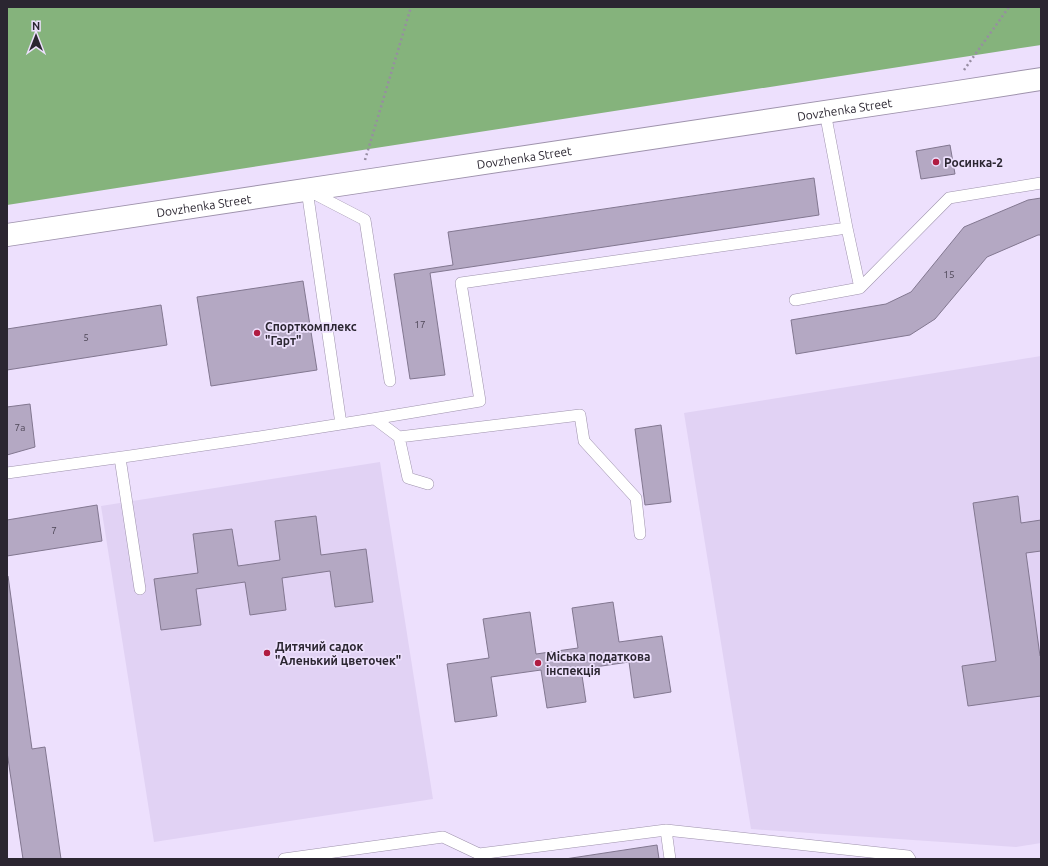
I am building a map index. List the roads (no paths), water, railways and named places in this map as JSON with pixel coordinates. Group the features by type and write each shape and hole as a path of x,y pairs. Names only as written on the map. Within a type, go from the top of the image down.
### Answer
{"street":[{"name":"Dovzhenka Street","path":"7,236 1041,79"}],"lane":[{"path":"825,112 860,288"},
{"path":"795,300 860,288 949,198 1041,183"},
{"path":"307,190 365,220 390,380"},
{"path":"307,190 341,424"},
{"path":"7,473 120,458 375,419 480,401 461,283 847,228"},
{"path":"399,438 580,414 584,441 636,498 640,534"},
{"path":"375,419 399,438 408,478 428,484"},
{"path":"120,458 140,589"},
{"path":"666,830 670,859"},
{"path":"284,859 443,837 479,854 666,830 908,856 910,859"}],"place":[{"name":"Росинка-2","path":"936,162"},
{"name":"Спорткомплекс \"Гарт\"","path":"257,333"},
{"name":"Дитячий садок \"Аленький цветочек\"","path":"267,653"},
{"name":"Міська податкова інспекція","path":"538,663"}]}
